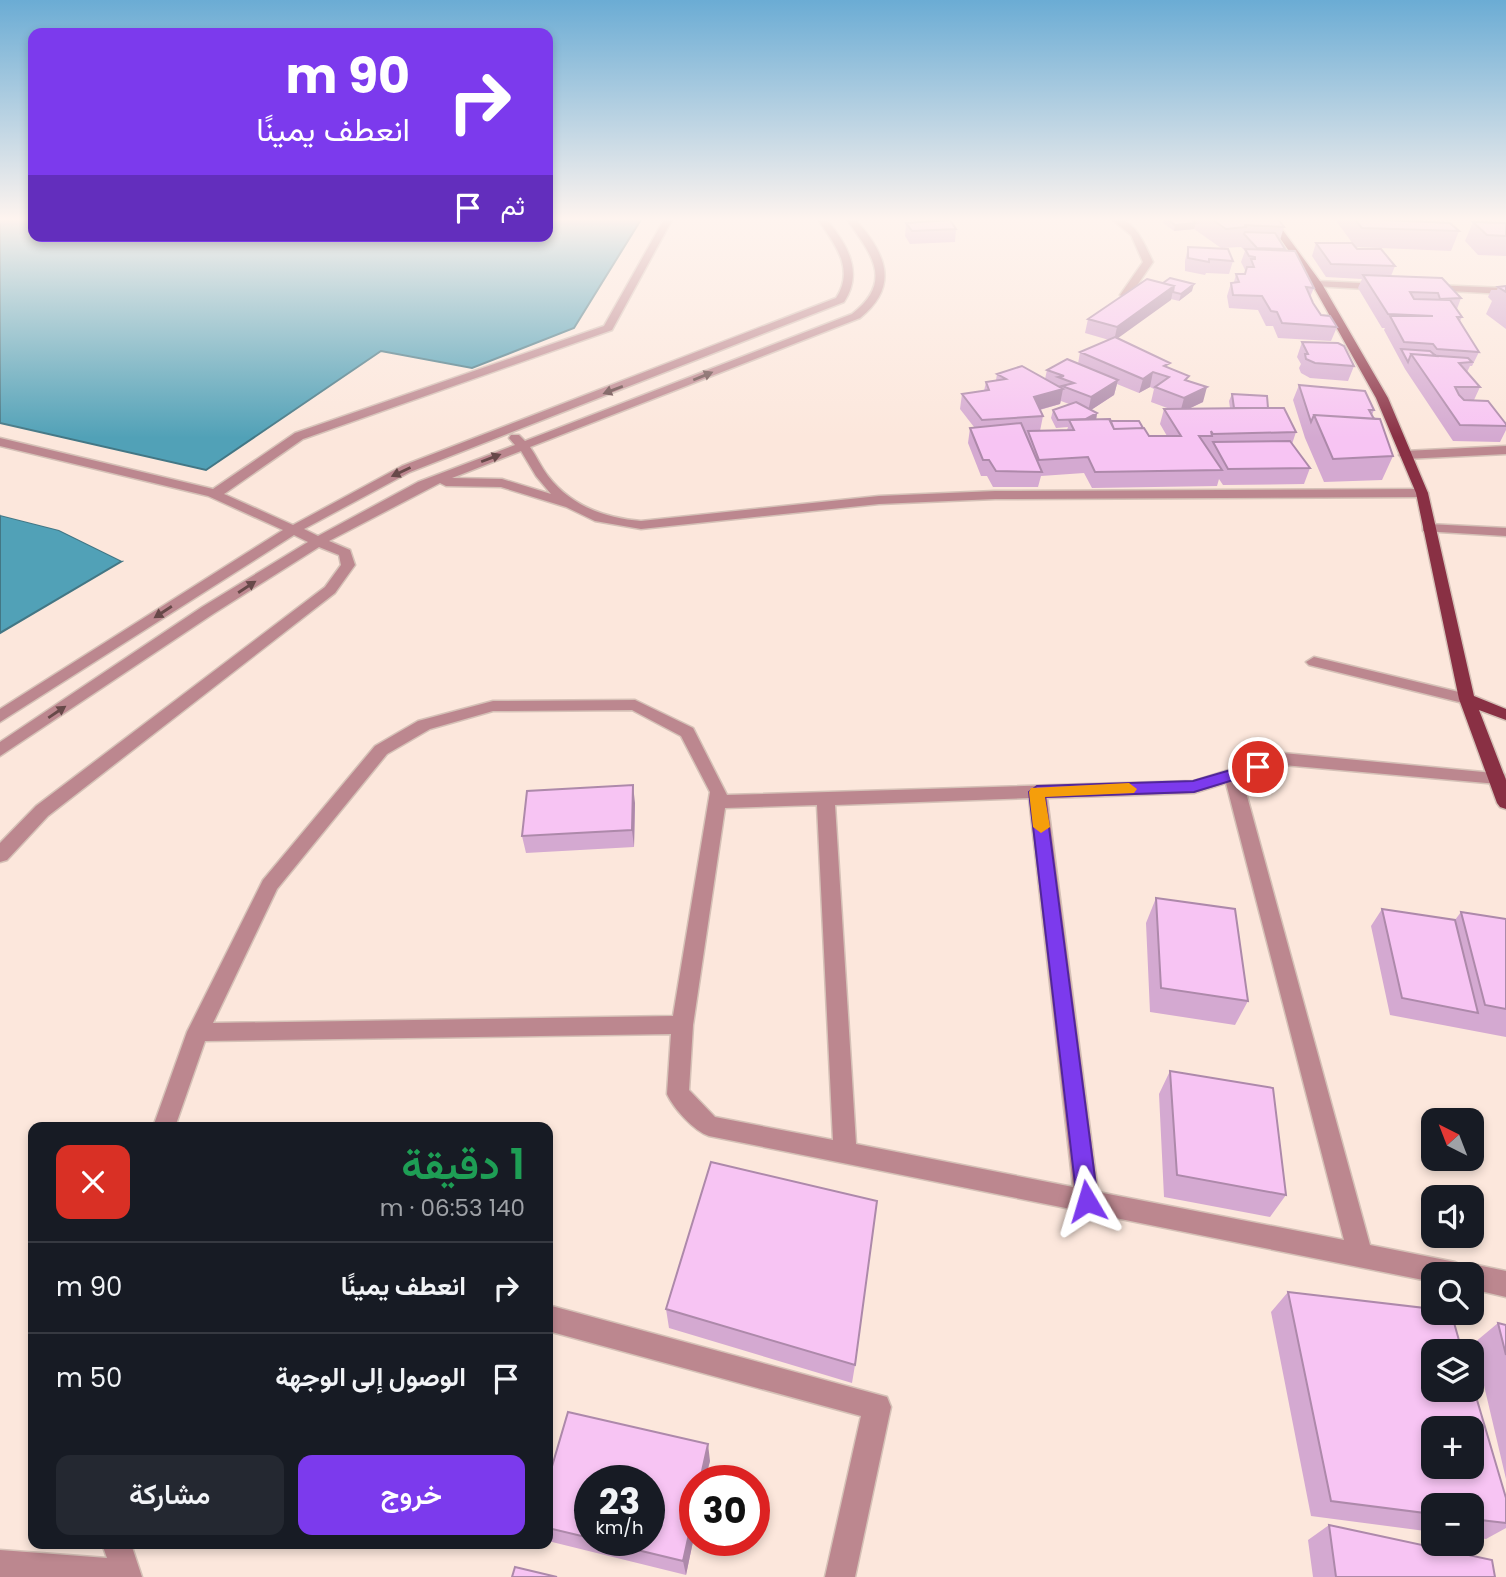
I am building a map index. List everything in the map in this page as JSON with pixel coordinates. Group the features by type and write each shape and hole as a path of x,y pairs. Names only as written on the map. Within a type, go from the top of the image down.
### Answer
{"main road":[{"path":"1321,292 1382,398 1422,493 1467,699 1506,803"},
{"path":"1467,699 1506,715"}],"street":[{"path":"215,494 299,436 608,328 628,292"},
{"path":"0,717 293,530 406,469 840,300 846,292"},
{"path":"0,750 318,541 423,485 843,321 871,307 879,292"},
{"path":"1125,295 1127,292"},
{"path":"506,431 524,446 545,480 575,506 592,517 614,524 641,526 879,500 982,495 1422,493"},
{"path":"0,442 215,494 345,553 348,565 330,590 42,811 0,855"},
{"path":"1405,455 1506,450"},
{"path":"423,485 457,480 502,483 575,506"},
{"path":"1428,528 1506,532"},
{"path":"1314,662 1467,699"},
{"path":"166,1122 198,1032 271,885 382,750 424,725 494,706 635,705 687,732 719,792 682,1025 678,1094 709,1126 1421,1267"},
{"path":"717,802 1194,787 1283,759 1498,778"},
{"path":"1232,775 1361,1256"},
{"path":"1037,792 1087,1201"},
{"path":"826,799 845,1154"},
{"path":"198,1032 682,1025"},
{"path":"1484,1279 1506,1284"},
{"path":"553,1319 877,1407 840,1577"},
{"path":"0,1564 126,1575 118,1549"}],"water":[{"path":"0,292 597,292 574,328 472,368 381,351 206,470 0,423"},
{"path":"0,515 59,530 122,561 0,633"}],"pier":[{"path":"1,512 60,527 126,559 122,561 59,530 0,515"}],"building":[{"path":"1128,292 1166,292 1117,327 1088,319"},
{"path":"1232,292 1308,292 1321,315 1330,316 1337,327 1282,323 1277,312 1271,311 1262,296 1233,295"},
{"path":"1374,292 1455,292 1461,298 1440,299 1438,293 1410,292 1414,299 1450,300 1462,317 1457,317 1479,352 1437,349 1433,344 1404,342 1390,316 1433,316 1388,314"},
{"path":"1115,337 1170,363 1164,366 1189,376 1185,380 1207,387 1184,398 1155,387 1169,377 1153,372 1143,379 1080,352"},
{"path":"1302,342 1338,343 1344,346 1354,366 1315,363 1306,359 1305,354 1308,354"},
{"path":"1401,349 1430,351 1436,356 1411,354 1408,362"},
{"path":"1411,354 1468,358 1472,362 1459,363 1480,387 1455,387 1459,395 1464,400 1488,401 1506,426 1460,425"},
{"path":"1067,359 1118,380 1091,397 1062,386 1074,383 1047,370"},
{"path":"1022,366 1063,389 1034,397 1043,416 982,420 962,394 989,390 986,382 1006,379 997,374"},
{"path":"1299,385 1365,391 1374,410 1369,410 1374,419 1314,415 1311,422"},
{"path":"1232,394 1267,396 1268,408 1234,408"},
{"path":"1076,402 1097,413 1086,419 1058,420 1053,410"},
{"path":"1284,408 1296,432 1213,434 1211,431 1212,436 1199,436 1222,470 1095,472 1088,457 1039,460 1028,431 1074,430 1069,420 1110,419 1114,429 1144,428 1149,436 1181,436 1164,409"},
{"path":"1314,415 1380,419 1393,456 1333,459"},
{"path":"1110,421 1139,421 1143,428 1114,429"},
{"path":"1021,423 1042,472 996,471 989,460 983,460 970,428"},
{"path":"1290,441 1310,468 1228,469 1213,442"},
{"path":"633,785 632,830 522,836 527,791"},
{"path":"1156,898 1235,909 1248,1001 1161,988"},
{"path":"1382,909 1455,920 1478,1013 1402,998"},
{"path":"1461,912 1506,919 1506,1009 1485,1005"},
{"path":"1170,1071 1273,1088 1286,1195 1177,1175"},
{"path":"711,1162 877,1201 855,1365 666,1309"},
{"path":"1288,1292 1421,1308 1421,1325 1455,1325 1459,1339 1421,1339 1421,1402 1478,1402 1482,1416 1421,1416 1421,1479 1484,1479 1484,1424 1506,1498 1506,1523 1484,1520 1484,1493 1421,1493 1421,1512 1331,1501"},
{"path":"1498,1323 1506,1325 1506,1355"},
{"path":"568,1412 708,1444 703,1465 679,1465 679,1556 684,1556 683,1561 662,1556 665,1556 665,1465 574,1465 574,1534 553,1529 553,1463"},
{"path":"1329,1525 1421,1545 1421,1556 1473,1556 1492,1560 1495,1577 1336,1577"},
{"path":"515,1567 557,1577 512,1577"}],"slow traffic":[{"path":"1041,827 1037,792 1129,789"}],"route":[{"path":"1087,1201 1037,792 1194,787 1258,767"}]}
